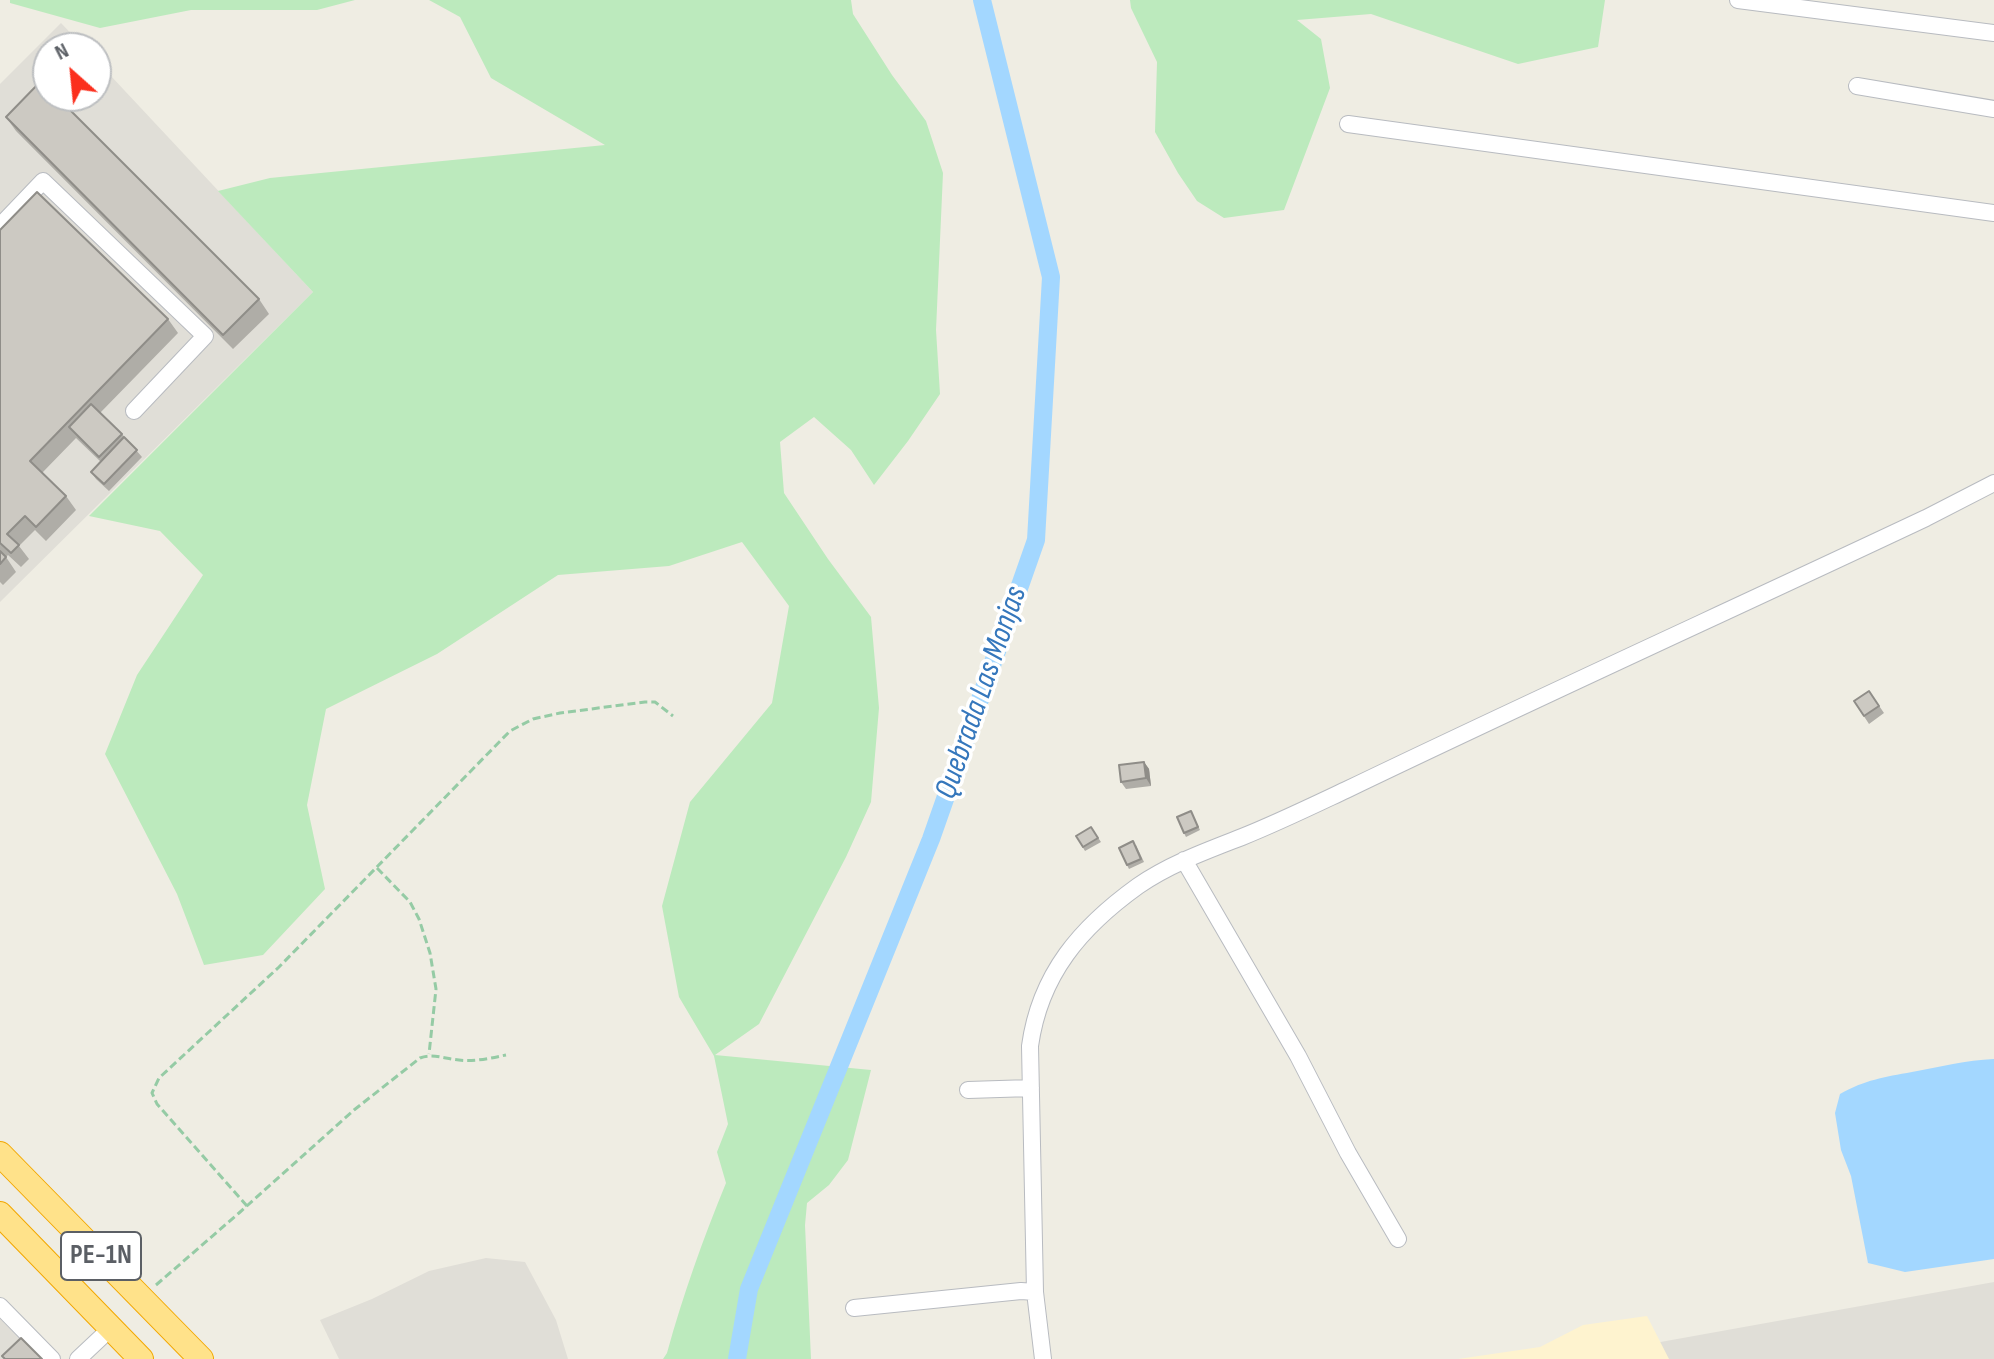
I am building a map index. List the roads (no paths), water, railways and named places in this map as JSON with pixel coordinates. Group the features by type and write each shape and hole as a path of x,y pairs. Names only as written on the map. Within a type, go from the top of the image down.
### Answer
{"highway":[{"name":"PE-1N","path":"0,1154 201,1359"},
{"name":"PE-1N","path":"0,1214 141,1359"}],"street":[{"path":"1738,0 1994,33"},
{"path":"1857,86 1994,109"},
{"path":"1348,124 1994,213"},
{"path":"0,226 43,181 205,336 134,411"},
{"path":"1043,1359 1035,1292 1030,1046 1033,1025 1047,985 1059,963 1091,926 1139,886 1184,860 1315,804 1874,543 1994,483"},
{"path":"1184,860 1298,1056 1348,1153 1398,1239"},
{"path":"968,1090 1031,1088"},
{"path":"854,1308 1035,1292"},
{"path":"0,1306 52,1359"},
{"path":"78,1359 111,1328"}],"water":[{"path":"1994,1059 1994,1259 1905,1272 1868,1263 1851,1176 1841,1150 1835,1113 1840,1094 1884,1077"}],"waterway":[{"name":"Quebrada Las Monjas","path":"737,1359 749,1289 931,839 1036,540 1051,277 982,0"}]}
